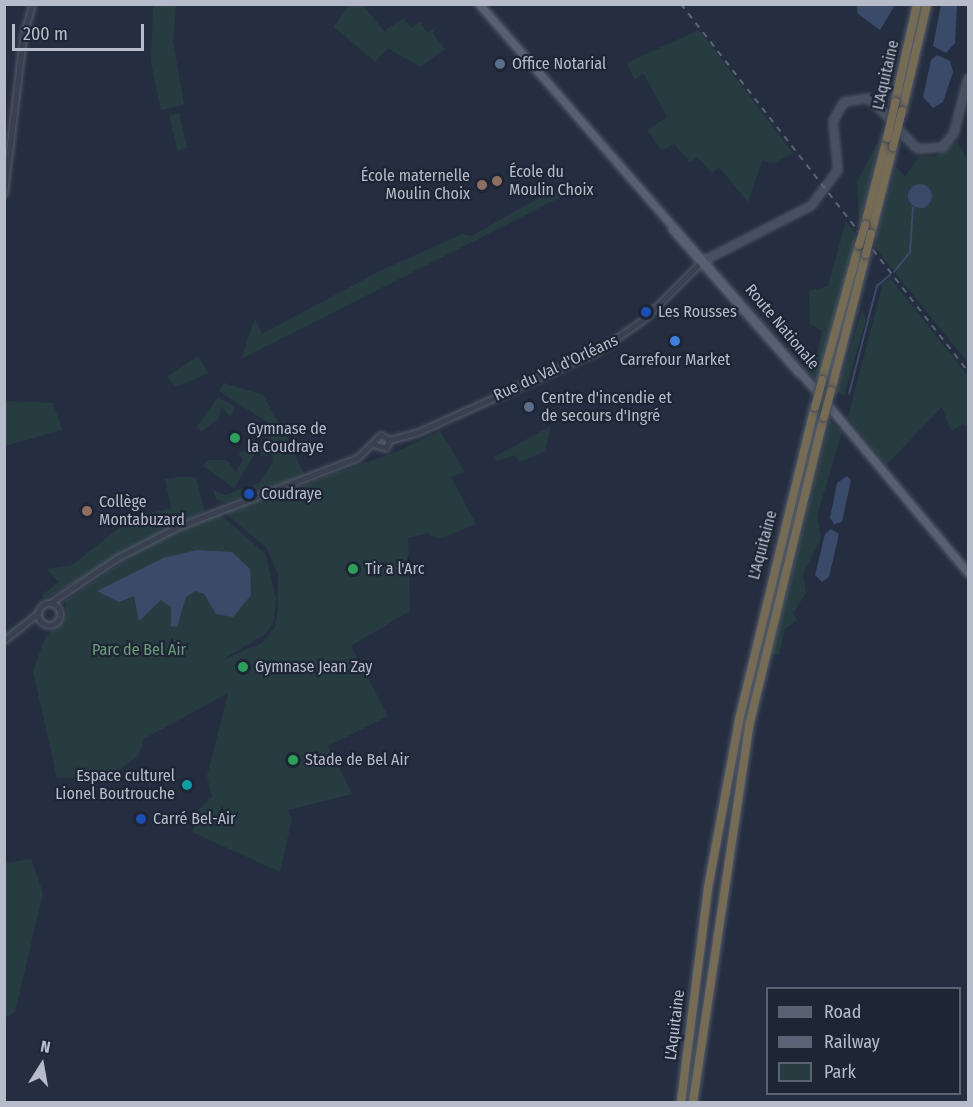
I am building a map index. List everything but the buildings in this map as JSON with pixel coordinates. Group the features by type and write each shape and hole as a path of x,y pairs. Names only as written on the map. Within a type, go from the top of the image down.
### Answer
{"highway":[{"name":"L'Aquitaine","path":"681,1102 708,888 739,720 815,407 887,138 917,4"},
{"name":"L'Aquitaine","path":"693,1102 750,722 824,417 894,147 927,4"}],"main road":[{"name":"Route Nationale","path":"478,4 817,392 969,573"},
{"path":"703,260 811,206 838,170 834,121 844,102 859,97 873,100 917,149 943,147 954,133 969,78"}],"street":[{"path":"4,194 23,36 32,4"},
{"name":"Rue du Val d'Orléans","path":"38,613 50,603 164,534 357,458 376,445 381,435 389,440 416,434 615,342 703,260"},
{"name":"Rue du Val d'Orléans","path":"376,445 386,448 389,440"},
{"path":"28,624 56,622 68,592"},
{"path":"50,603 59,611"},
{"path":"4,640 28,624 38,613 42,622"}],"green space":[{"path":"153,5 176,5 173,41 184,105 161,110 151,63"},
{"path":"349,5 363,5 384,31 404,18 411,28 420,22 427,33 436,27 433,33 445,49 420,67 388,48 375,62 334,27"},
{"path":"699,30 793,153 774,163 762,161 748,202 719,167 712,173 697,157 690,162 674,144 662,151 647,130 667,117 644,74 634,79 627,63"},
{"path":"179,113 187,148 177,150 169,115"},
{"path":"881,136 859,223 857,182"},
{"path":"957,141 968,161 968,363 874,246 896,167 905,177 919,156 934,157"},
{"path":"557,188 563,196 241,359 255,318 262,334 380,271 462,234 471,236"},
{"path":"846,221 856,234 817,382 806,367 816,357 822,331 810,324 809,291 828,286"},
{"path":"890,278 968,376 968,428 963,424 951,431 942,407 886,465 848,417 883,283"},
{"path":"862,310 866,320 844,396 837,391"},
{"path":"198,356 209,373 176,387 167,377"},
{"path":"224,383 263,395 290,443 299,440 304,449 295,454 304,475 226,503 216,499 213,489 225,495 260,482 273,462 267,422 219,391"},
{"path":"218,397 235,407 230,417 221,406 219,419 201,431 196,428"},
{"path":"5,401 53,403 62,430 5,446"},
{"path":"830,421 842,432 817,516 821,538 803,574 806,593 793,613 797,620 785,629 779,655 772,654"},
{"path":"551,426 545,451 520,462 515,455 497,461 494,457"},
{"name":"Parc de Bel Air","path":"440,431 465,472 451,477 476,524 439,539 428,533 408,538 410,611 351,646 388,716 328,746 352,794 288,810 292,819 280,872 192,832 199,809 212,797 207,776 228,693 144,739 139,755 110,777 57,778 33,671 46,636 67,616 65,601 150,543 219,513 266,555 276,600 273,624 265,634 220,661 262,643 275,627 278,611 278,575 267,548 224,512 396,452"},
{"path":"258,443 269,452 266,457 256,452 234,488 203,466 207,460 227,460 236,472 243,459 238,453 257,448"},
{"path":"196,477 204,511 45,599 42,595 59,582 47,569 72,565 133,517 171,508 165,479"},
{"path":"31,859 43,893 15,1012 5,1018 5,863"}],"water":[{"path":"856,4 895,5 880,30 858,14"},
{"path":"941,5 957,5 955,43 946,53 933,46"},
{"path":"937,55 950,61 953,72 943,102 933,108 923,97 931,60"},
{"path":"920,184 925,185 931,191 931,201 925,207 920,208 915,207 909,201 908,196 909,191 915,185"},
{"path":"847,476 851,480 842,522 834,524 830,518 837,483"},
{"path":"831,529 839,534 829,577 822,582 815,575 825,534"},
{"path":"197,550 232,552 250,569 251,595 233,617 216,614 204,594 195,591 186,597 177,627 171,626 171,607 161,600 139,621 134,596 119,602 97,591 163,558"}],"waterway":[{"path":"894,272 910,252 913,208"},
{"path":"849,394 877,286 890,275"}],"railway":[{"path":"681,4 968,371"}],"place":[{"name":"Office Notarial","path":"500,64"},
{"name":"École du Moulin Choix","path":"497,181"},
{"name":"École maternelle Moulin Choix","path":"482,185"},
{"name":"Les Rousses","path":"646,312"},
{"name":"Carrefour Market","path":"675,341"},
{"name":"Centre d'incendie et de secours d'Ingré","path":"529,407"},
{"name":"Gymnase de la Coudraye","path":"235,438"},
{"name":"Coudraye","path":"249,494"},
{"name":"Collège Montabuzard","path":"87,511"},
{"name":"Tir a l'Arc","path":"353,569"},
{"name":"Gymnase Jean Zay","path":"243,667"},
{"name":"Stade de Bel Air","path":"293,760"},
{"name":"Espace culturel Lionel Boutrouche","path":"187,785"},
{"name":"Carré Bel-Air","path":"141,819"}]}
